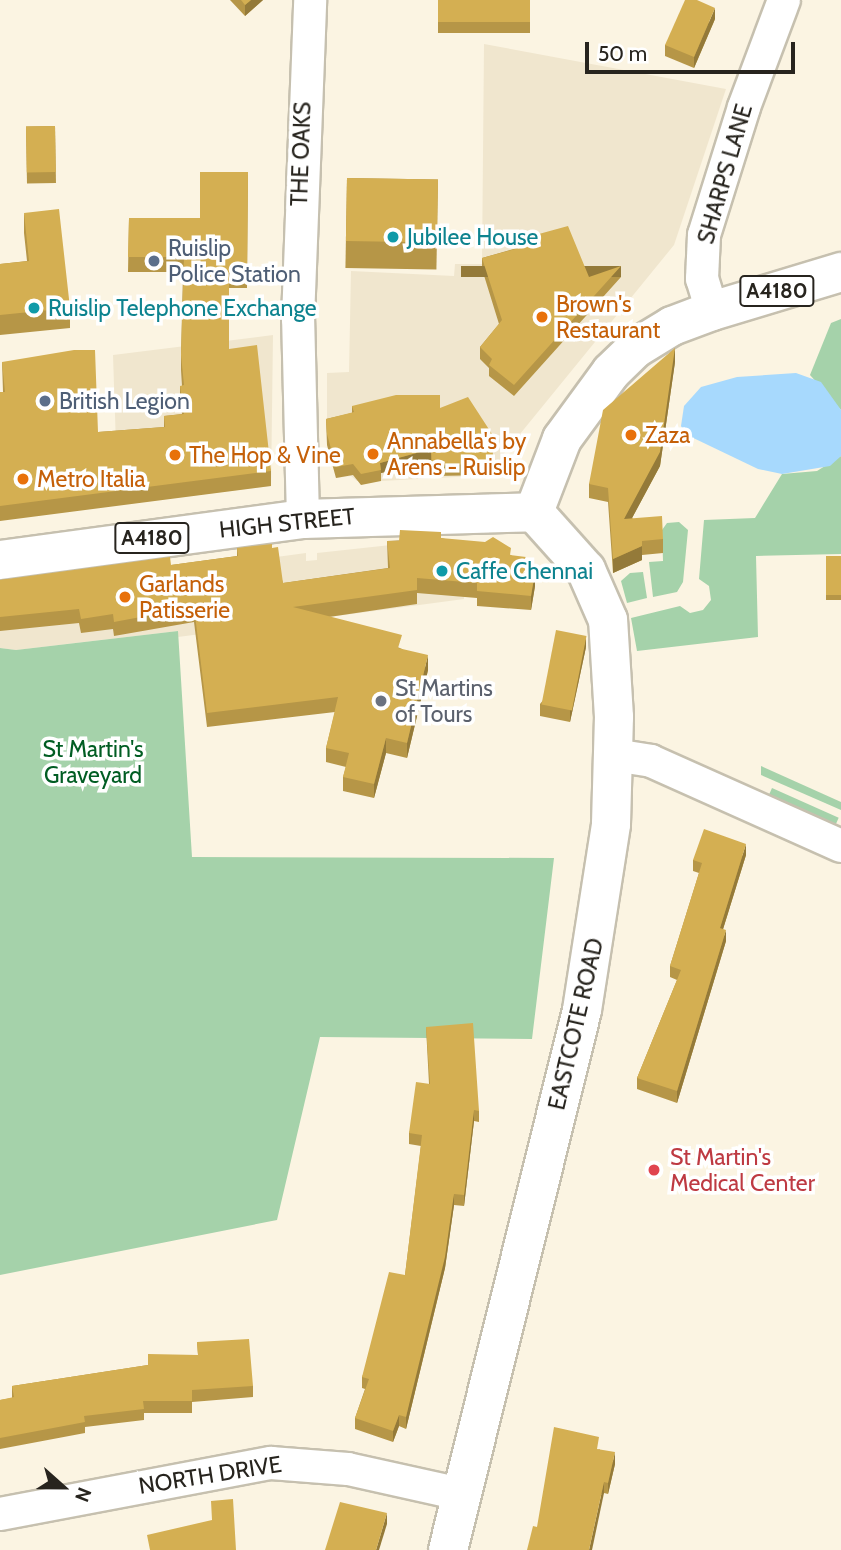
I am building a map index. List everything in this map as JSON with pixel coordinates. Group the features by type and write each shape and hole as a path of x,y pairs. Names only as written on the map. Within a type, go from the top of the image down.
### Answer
{"main road":[{"name":"A4180","path":"534,512 562,439 611,372 636,348 672,326 712,311 841,272"},
{"name":"HIGH STREET","path":"0,560 303,519 534,512"},
{"name":"EASTCOTE ROAD","path":"447,1550 582,1010 603,890 614,755 608,620 586,570 534,512"}],"street":[{"name":"THE OAKS","path":"303,519 298,319 310,0"},
{"name":"SHARPS LANE","path":"712,311 702,279 704,236 744,107 784,0"},
{"path":"614,755 651,761 841,846"},
{"name":"NORTH DRIVE","path":"0,1514 217,1470 271,1463 348,1469 461,1494"}],"shaded area":[{"path":"484,44 726,89 674,245 502,456 493,475 381,481 357,481 351,476 336,478 327,445 327,373 349,372 351,271 454,276 455,264 482,264"},
{"path":"273,335 271,486 118,505 113,355"},
{"path":"400,544 467,555 464,599 178,637 178,631 16,650 0,648 0,594 306,553 306,561 317,560 317,553"}],"green space":[{"path":"841,319 841,410 810,375 831,323"},
{"path":"841,456 841,554 756,556 758,637 637,651 631,618 680,606 690,613 703,610 711,600 709,586 699,579 704,520 755,518 782,474 817,471"},
{"path":"679,522 688,530 683,582 677,592 653,597 649,562 663,561 662,530 667,523"},
{"path":"643,572 647,598 627,603 621,581 630,573"},
{"name":"St Martin's Graveyard","path":"178,631 192,857 554,858 532,1039 320,1037 277,1220 0,1275 0,648 16,650"},
{"path":"761,766 841,802 841,810 761,775"},
{"path":"772,788 839,818 835,826 768,796"}],"water":[{"path":"796,373 821,382 841,410 841,456 830,466 782,474 758,469 685,434 681,426 684,406 701,387 737,377"}],"building":[{"path":"438,0 530,0 530,22 438,22"},
{"path":"685,0 697,0 715,8 694,57 665,45"},
{"path":"55,126 56,172 27,172 26,127"},
{"path":"200,172 248,172 247,273 229,273 229,349 257,345 271,471 0,506 0,392 5,392 2,362 74,350 95,350 98,432 165,427 164,416 184,414 180,386 184,385 181,355 184,257 128,257 129,218 200,218"},
{"path":"347,178 438,180 437,243 346,241"},
{"name":"Ruislip Telephone Exchange","path":"59,209 70,308 0,315 0,264 29,261 24,213"},
{"name":"Brown's Restaurant","path":"568,226 589,277 621,266 514,385 489,365 492,359 480,347 502,320 482,258 519,248 517,240"},
{"name":"Zaza","path":"675,348 660,452 624,519 662,516 663,539 642,541 642,546 613,559 608,488 589,484 603,410"},
{"path":"396,395 440,395 440,408 468,397 492,434 493,464 432,465 431,449 380,463 381,470 361,474 353,464 336,467 326,419 354,412 352,406"},
{"path":"400,530 441,532 441,538 485,542 493,537 511,548 510,555 526,557 525,570 535,572 531,596 477,591 477,583 417,578 417,590 293,607 402,635 398,648 428,655 407,743 386,738 374,784 343,777 349,753 326,748 338,697 207,713 194,607 114,622 113,614 81,619 79,609 0,617 0,580 170,557 171,565 238,556 237,548 272,544 272,548 278,547 283,583 390,568 387,541 399,541"},
{"path":"826,556 841,556 841,595 826,595"},
{"path":"556,630 586,636 572,711 541,705"},
{"path":"704,829 746,844 720,928 726,930 677,1091 637,1078 681,970 670,966 702,863 693,860"},
{"path":"473,1023 479,1111 474,1110 464,1195 454,1194 445,1257 406,1417 399,1415 393,1431 355,1418 369,1379 362,1377 389,1272 405,1275 422,1135 409,1133 416,1082 430,1084 426,1027"},
{"path":"249,1339 253,1386 192,1390 192,1401 143,1401 144,1409 84,1416 85,1422 0,1438 0,1400 14,1397 12,1386 148,1365 148,1354 198,1355 197,1342"},
{"path":"554,1427 599,1437 597,1449 615,1452 608,1483 604,1482 589,1550 527,1550 533,1526 537,1527"},
{"path":"233,1499 236,1550 150,1550 147,1535 212,1520 211,1501"},
{"path":"340,1502 387,1513 376,1550 325,1550"}],"place":[{"name":"Jubilee House","path":"393,237"},
{"name":"Ruislip Police Station","path":"154,261"},
{"name":"Ruislip Telephone Exchange","path":"34,308"},
{"name":"Brown's Restaurant","path":"542,317"},
{"name":"British Legion","path":"45,401"},
{"name":"Zaza","path":"631,435"},
{"name":"Annabella's by Arens - Ruislip","path":"373,454"},
{"name":"The Hop & Vine","path":"175,455"},
{"name":"Metro Italia","path":"23,479"},
{"name":"Caffe Chennai","path":"442,571"},
{"name":"Garlands Patisserie","path":"125,597"},
{"name":"St Martins of Tours","path":"381,701"},
{"name":"St Martin's Medical Center","path":"654,1170"}]}
